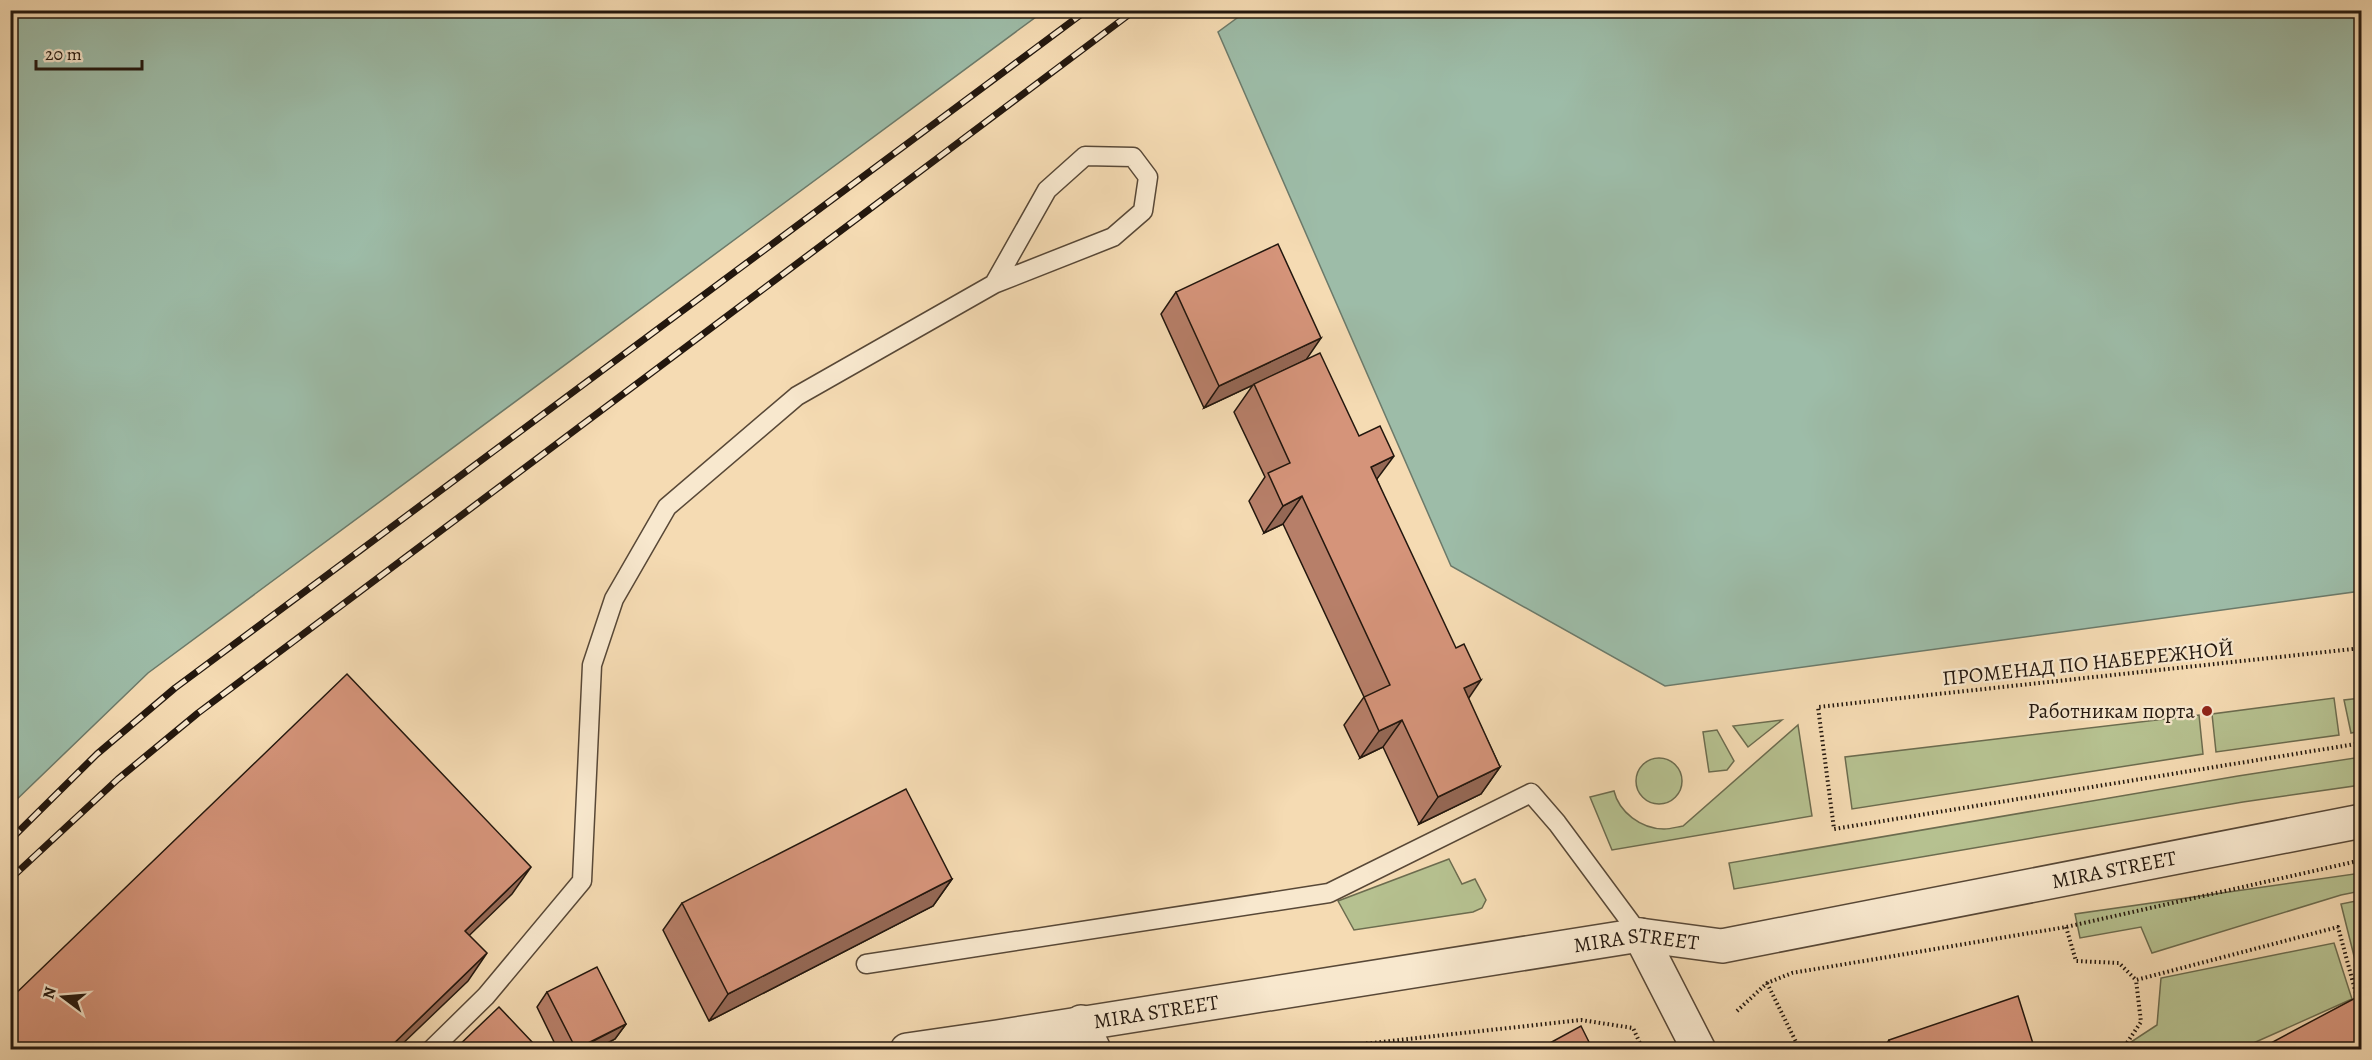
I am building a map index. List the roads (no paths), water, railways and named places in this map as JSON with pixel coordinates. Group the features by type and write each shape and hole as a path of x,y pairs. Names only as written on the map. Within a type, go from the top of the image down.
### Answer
{"street":[{"name":"MIRA STREET","path":"907,1050 997,1037 1088,1036 1640,935 1722,946 2361,821"},
{"path":"1640,935 1699,1050"}],"lane":[{"path":"431,1050 486,996 582,881 592,664 614,599 667,507 797,396 994,284 1113,237 1143,210 1148,177 1133,157 1085,156 1047,190 994,284"},
{"path":"866,964 1329,893 1531,793 1557,823 1640,935"}],"railway":[{"path":"10,840 97,754 175,688 1087,10"},
{"path":"10,879 118,779 198,713 1135,10"}],"place":[{"name":"Работникам порта","path":"2207,711"}]}
